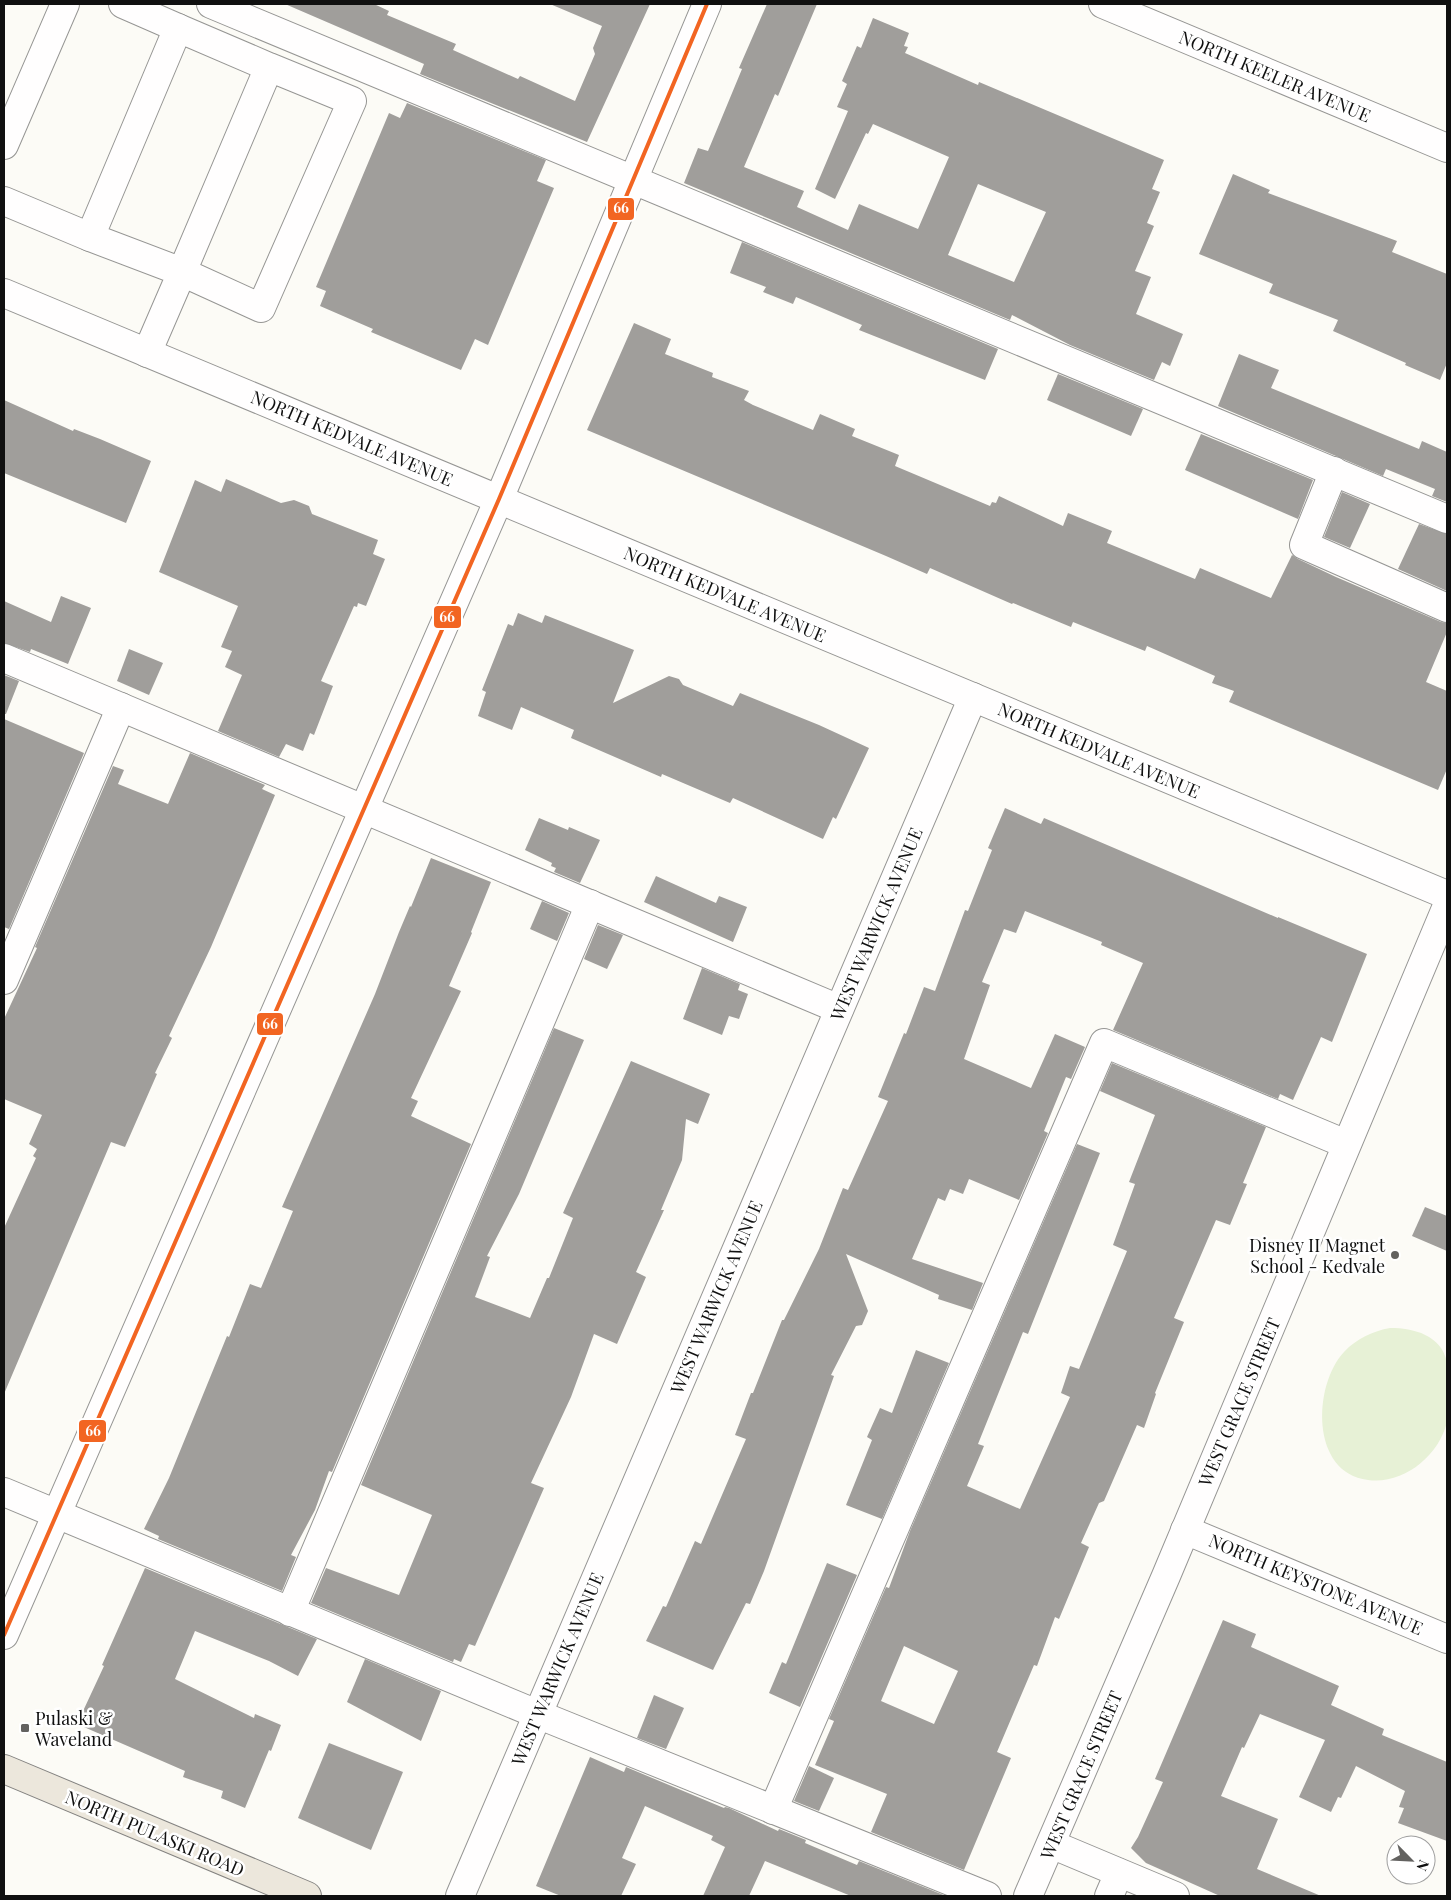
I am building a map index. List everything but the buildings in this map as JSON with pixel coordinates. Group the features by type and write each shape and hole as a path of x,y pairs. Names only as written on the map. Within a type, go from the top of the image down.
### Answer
{"main road":[{"name":"NORTH PULASKI ROAD","path":"4,1769 306,1896"}],"street":[{"path":"4,145 65,4"},
{"path":"4,201 182,272 261,308 352,101 123,4"},
{"path":"211,4 1447,519"},
{"path":"4,1635 499,499 707,4"},
{"name":"NORTH KEELER AVENUE","path":"1103,4 1447,148"},
{"path":"90,236 178,28"},
{"path":"147,353 269,67"},
{"name":"NORTH KEDVALE AVENUE","path":"4,293 1447,895"},
{"path":"1334,471 1304,545 1447,608"},
{"path":"4,658 840,1009"},
{"name":"WEST WARWICK AVENUE","path":"460,1896 973,697"},
{"path":"4,980 121,707"},
{"path":"290,1612 590,904"},
{"name":"WEST GRACE STREET","path":"1028,1896 1186,1530 1447,906"},
{"path":"773,1810 1104,1043 1346,1144"},
{"path":"4,1492 537,1714 987,1896"},
{"name":"NORTH KEYSTONE AVENUE","path":"1186,1530 1447,1639"},
{"path":"1051,1844 1114,1884 1175,1896"}],"green space":[{"path":"1390,1328 1417,1332 1433,1339 1439,1345 1444,1353 1448,1369 1448,1419 1443,1434 1436,1446 1418,1466 1394,1478 1368,1480 1349,1474 1335,1462 1327,1445 1323,1426 1323,1405 1327,1385 1334,1367 1344,1352 1365,1336"}],"transit line":[{"name":"66","path":"4,1635 499,499 707,4"}],"place":[{"name":"Disney II Magnet School - Kedvale","path":"1395,1255"},
{"name":"Pulaski & Waveland","path":"25,1728"}]}
